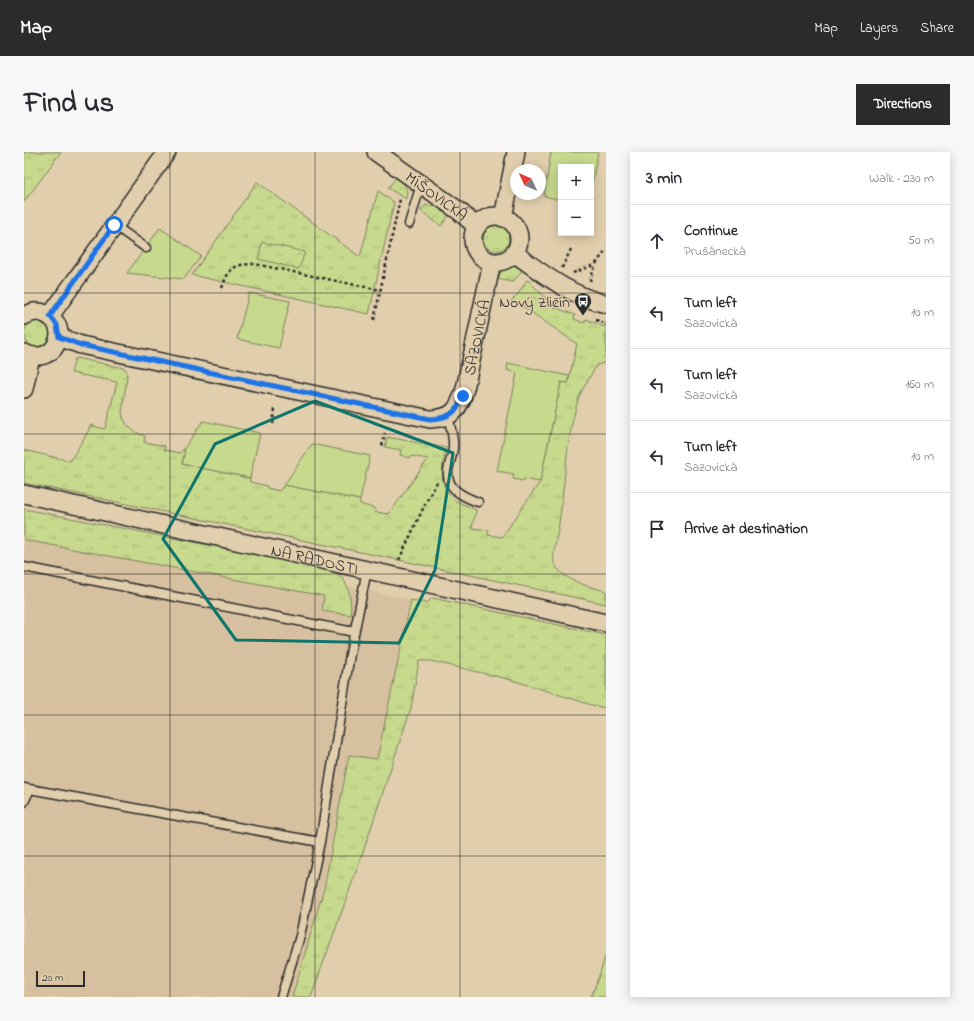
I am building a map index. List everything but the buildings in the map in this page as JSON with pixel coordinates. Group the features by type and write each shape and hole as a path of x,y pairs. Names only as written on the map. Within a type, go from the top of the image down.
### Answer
{"street":[{"path":"50,316 167,152"},
{"name":"MÍŠOVICKÁ","path":"376,152 459,211 477,227"},
{"path":"503,218 516,152"},
{"path":"488,218 503,218 510,221 518,233 519,240 517,247 514,253 505,260 492,262 485,260 475,249 473,242 477,227 488,218"},
{"path":"514,253 546,276 575,294 606,304"},
{"name":"SAZOVICKÁ","path":"448,416 460,405 465,389 492,262"},
{"path":"24,316 28,313 36,312 50,316 57,325 59,337 57,344 46,355 39,357 28,355 24,389"},
{"path":"59,337 81,345 430,419 448,416"},
{"name":"NA RADOSTI","path":"24,494 606,623"}],"lane":[{"path":"409,224 421,184"},
{"path":"114,225 146,248"},
{"path":"448,416 454,446 447,472 452,486 457,492 478,502"},
{"path":"24,567 354,632"},
{"path":"281,997 300,936 320,842 354,632 367,570"},
{"path":"24,802 27,788 320,842"}],"path":[{"path":"374,320 400,199"},
{"path":"560,272 572,247"},
{"path":"589,286 595,265 606,250"},
{"path":"262,265 264,260"},
{"path":"222,288 228,273 234,267 245,264 262,265 380,290"},
{"path":"567,276 595,265"},
{"path":"273,424 275,409"},
{"path":"382,446 385,433"},
{"path":"391,576 414,531 427,500 439,479 447,472"}],"highlighted area":[{"path":"315,401 453,453 435,570 399,643 236,640 163,539 215,444"}],"shaded area":[{"path":"24,516 411,600 377,759 349,755 322,894 291,997 24,997"}],"green space":[{"path":"24,152 61,152 24,202"},
{"path":"551,152 598,152 594,173 594,164 558,164 558,199 546,196 546,183"},
{"path":"396,178 406,187 406,199 388,188"},
{"path":"257,182 360,257 378,191 394,202 369,314 192,275"},
{"path":"426,205 436,206 449,215 441,226 420,210"},
{"path":"496,225 505,229 509,238 505,247 496,251 487,247 483,238 487,229"},
{"path":"160,228 201,256 184,279 127,273"},
{"path":"262,242 305,252 299,269 258,259"},
{"path":"510,266 517,266 523,269 513,282 497,279 503,269"},
{"path":"527,280 554,307 575,315 574,319 584,323 586,319 604,327 606,322 606,362 597,365 586,384 577,403 573,419 554,552 554,563 563,574 569,578 584,585 606,591 606,604 24,483 24,450 70,461 89,430 90,425 105,429 117,382 71,373 76,358 124,368 126,370 127,377 122,412 123,417 130,428 145,436 144,442 165,446 164,450 180,453 185,450 182,464 250,478 250,482 267,486 267,488 279,491 284,485 360,500 360,504 376,509 375,512 389,514 428,459 411,456 410,458 400,455 401,450 385,447 387,437 446,448 442,477 446,490 456,501 476,510 472,528 489,530 488,535 502,537 540,482 561,382 568,383 577,344 521,305 511,301 518,294"},
{"path":"249,293 290,301 279,348 237,339"},
{"path":"37,321 46,325 50,334 46,343 37,347 28,343 24,334 28,325"},
{"path":"508,363 569,376 568,383 561,382 540,482 524,479 523,481 513,479 514,474 497,471 517,373 507,370"},
{"path":"203,421 260,433 250,478 182,464 185,450 183,450"},
{"path":"312,444 370,456 360,500 284,485"},
{"path":"24,509 321,567 342,577 345,581 350,595 351,615 322,611 324,596 24,540"},
{"path":"432,598 606,635 606,708 595,706 512,680 431,661 419,661 411,708 361,858 311,997 292,997 324,889 349,755 377,759 411,600 427,603"},
{"path":"606,954 606,997 591,997 600,973"}],"place":[{"name":"Nový Zličín","path":"583,316"}],"route":[{"path":"114,225 50,316 57,325 59,337 81,345 430,419 448,416 460,405 463,396"}]}
